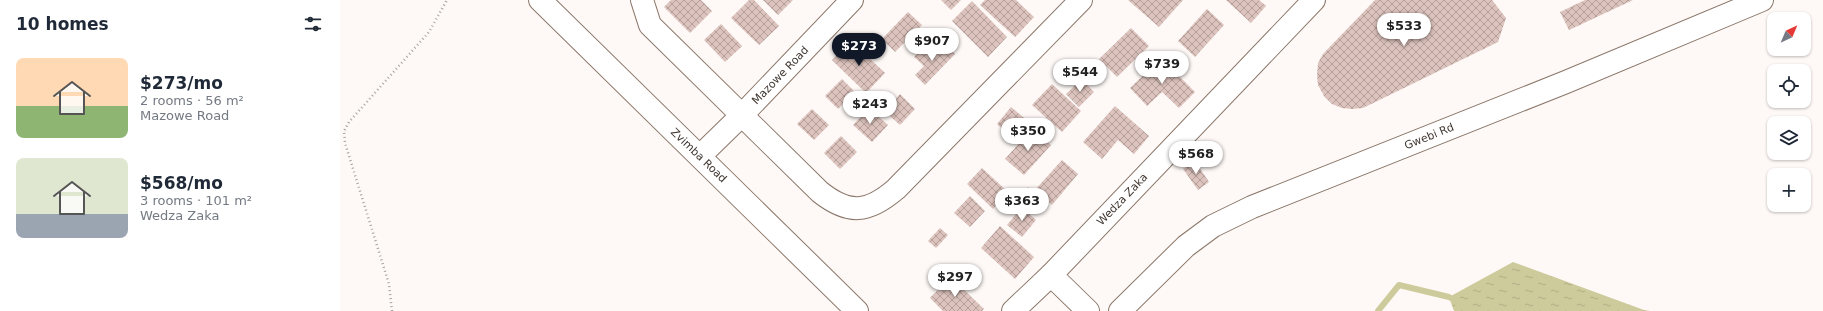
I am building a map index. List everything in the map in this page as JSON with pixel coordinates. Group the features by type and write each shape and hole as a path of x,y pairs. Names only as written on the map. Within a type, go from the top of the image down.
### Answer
{"street":[{"name":"Zvimba Road","path":"540,0 857,311"},
{"path":"642,0 650,25 820,192 833,203 848,207 868,208 883,200 896,189 1082,0"},
{"name":"Mazowe Road","path":"700,156 742,115 852,0"},
{"name":"Wedza Zaka","path":"1013,311 1314,0"},
{"name":"Gwebi Rd","path":"1120,311 1186,246 1213,226 1252,207 1566,82 1762,0"},
{"path":"1050,274 1088,311"}],"path":[{"path":"392,311 389,284 345,143 344,131 349,122 429,32 447,0"}],"water":[{"path":"1513,262 1650,311 1454,311 1449,297"}],"building":[{"path":"671,0 701,0 712,11 690,33 664,7"},
{"path":"749,0 754,0 779,26 759,45 731,18"},
{"path":"763,0 793,0 778,15"},
{"path":"941,0 961,0 951,10"},
{"path":"985,0 1016,0 1034,17 1015,37 980,5"},
{"path":"1128,0 1183,0 1159,27"},
{"path":"1226,0 1259,0 1266,6 1251,23"},
{"path":"1375,0 1492,0 1506,18 1498,42 1363,108 1342,108 1332,104 1324,96 1318,85 1318,63 1323,54"},
{"path":"1585,0 1633,0 1569,30 1560,12"},
{"path":"972,1 1007,37 988,57 952,21"},
{"path":"1207,9 1224,25 1195,57 1178,41"},
{"path":"908,12 922,25 895,52 882,39"},
{"path":"721,24 742,46 725,62 704,40"},
{"path":"1131,28 1149,46 1117,77 1099,59"},
{"path":"851,41 885,73 866,93 832,60"},
{"path":"927,44 937,53 945,44 955,54 925,85 915,75 924,66 914,57"},
{"path":"1161,58 1195,92 1179,108 1162,92 1147,106 1130,88"},
{"path":"842,79 855,92 838,109 825,96"},
{"path":"1082,79 1094,92 1079,107 1066,94"},
{"path":"1052,84 1081,111 1062,132 1032,105"},
{"path":"900,94 915,109 900,125 884,111"},
{"path":"1115,106 1149,136 1134,154 1118,140 1102,159 1083,142"},
{"path":"1011,107 1029,122 1014,139 997,124"},
{"path":"869,108 888,125 872,142 853,125"},
{"path":"812,109 829,125 814,140 797,124"},
{"path":"1033,128 1051,145 1024,175 1005,159"},
{"path":"841,136 857,152 840,169 824,153"},
{"path":"1062,160 1078,174 1052,205 1035,190"},
{"path":"1195,161 1209,182 1198,190 1183,169"},
{"path":"982,168 1008,192 993,209 967,184"},
{"path":"1028,187 1041,198 1033,207 1020,196"},
{"path":"970,196 985,211 970,227 954,213"},
{"path":"1022,207 1036,220 1022,237 1007,225"},
{"path":"1000,226 1034,257 1015,279 981,248"},
{"path":"940,228 948,235 936,248 928,241"},
{"path":"951,277 984,309 982,311 943,311 930,298"}],"waterway":[{"path":"1378,311 1399,285 1449,297 1456,301"}]}
